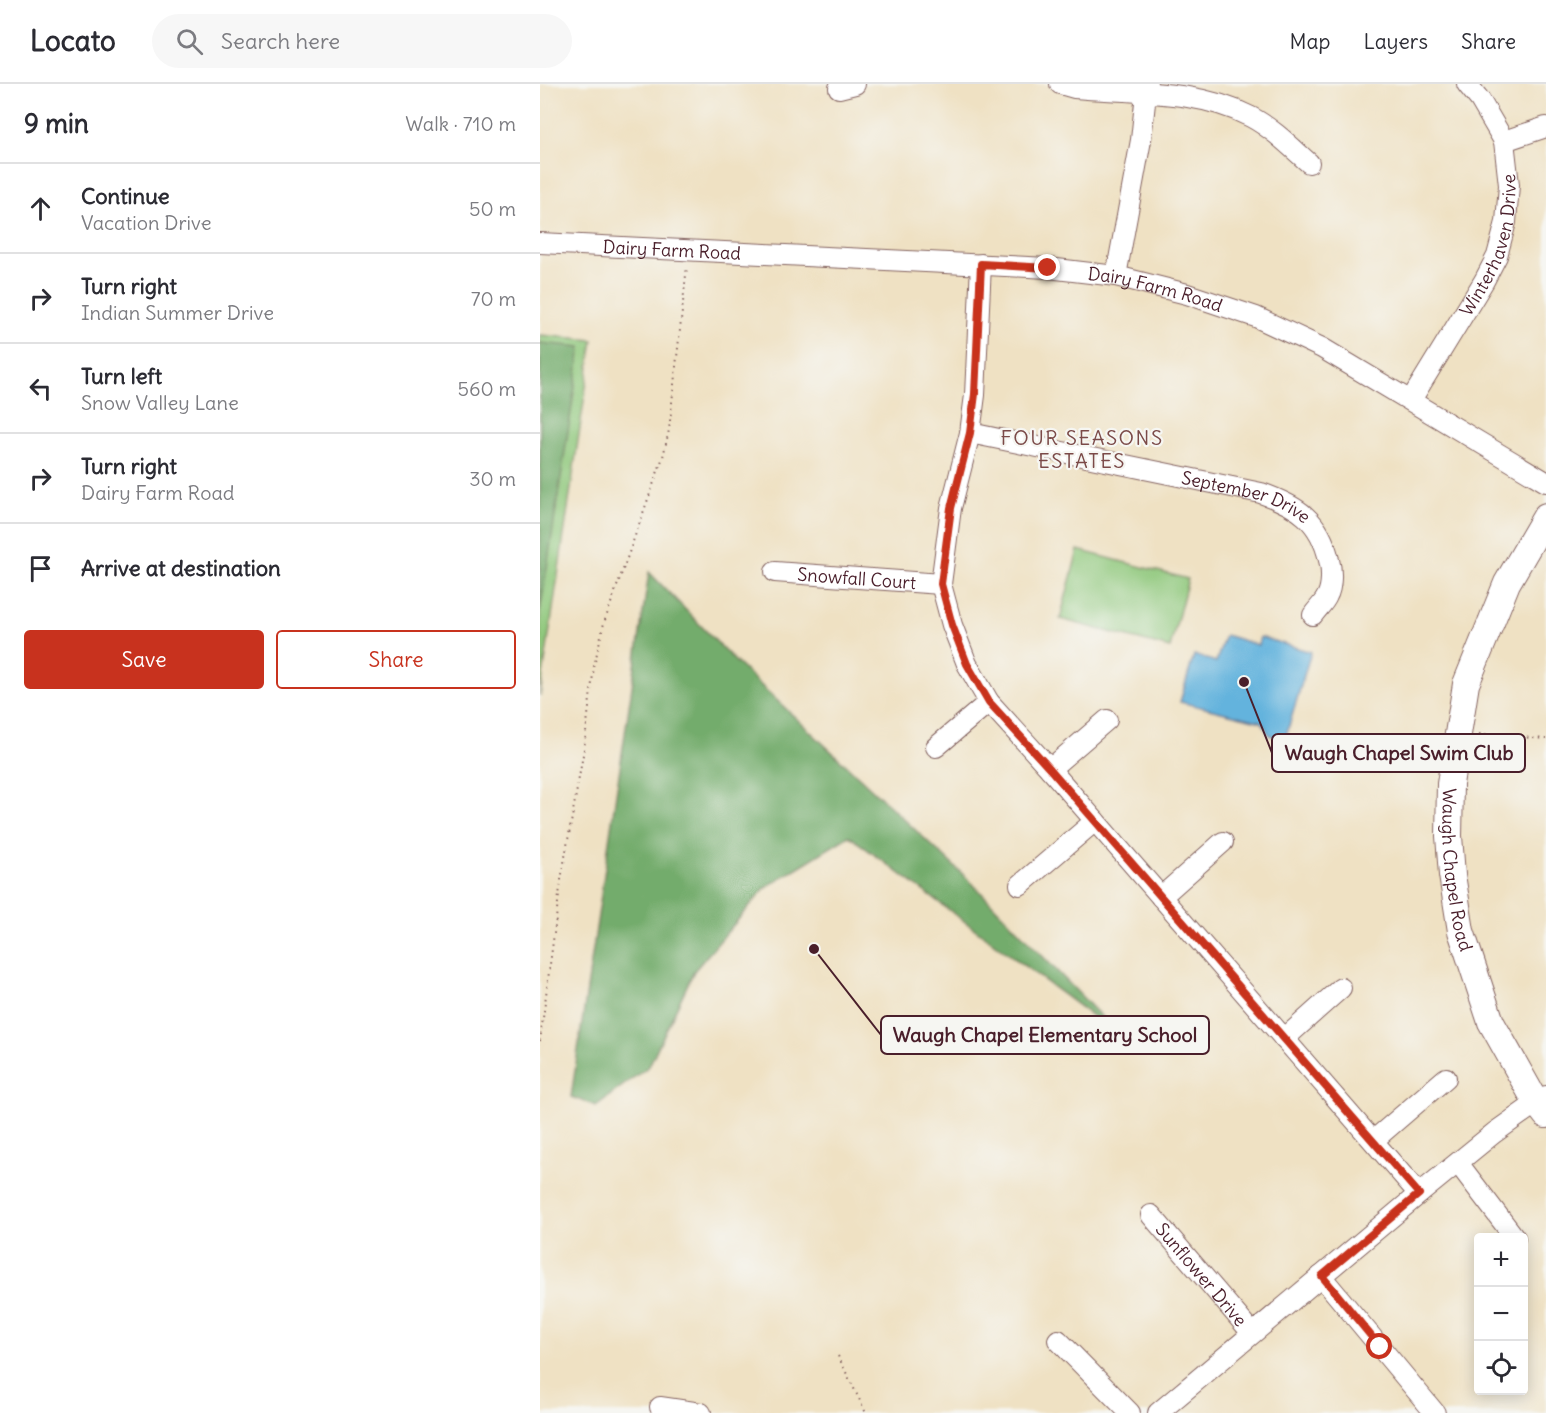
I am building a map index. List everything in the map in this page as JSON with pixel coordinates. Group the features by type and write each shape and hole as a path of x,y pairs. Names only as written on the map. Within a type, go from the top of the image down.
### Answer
{"main road":[{"name":"Waugh Chapel Road","path":"1543,1104 1491,1022 1461,931 1452,875 1449,836 1450,784 1466,684 1507,583 1546,516"}],"street":[{"path":"1060,84 1074,88 1147,89 1224,105 1253,118 1309,163"},
{"name":"Winterhaven Drive","path":"1412,400 1484,281 1497,255 1506,222 1509,185 1504,141 1480,100 1467,84"},
{"path":"1116,276 1141,140 1147,89"},
{"path":"1504,141 1546,128"},
{"name":"Dairy Farm Road","path":"540,243 981,264 1048,268 1116,276 1187,294 1256,317 1322,348 1546,482"},
{"path":"981,264 975,394 970,433 951,508 941,584 952,625 967,664 989,702 1050,769 1419,1194"},
{"name":"September Drive","path":"970,433 1261,493 1286,502 1309,518 1325,542 1332,570 1328,596 1313,615"},
{"name":"Snowfall Court","path":"775,572 941,584"},
{"path":"936,747 989,702"},
{"path":"1050,769 1107,720"},
{"path":"1020,885 1095,821"},
{"path":"1161,897 1223,842"},
{"path":"1284,1039 1341,988"},
{"path":"1374,1140 1446,1078"},
{"path":"1158,1413 1458,1162 1543,1104"},
{"path":"1458,1162 1511,1233"},
{"name":"Sunflower Drive","path":"1151,1215 1252,1333"},
{"path":"1322,1276 1435,1413"},
{"path":"1058,1340 1130,1413"},
{"path":"660,1407 701,1413"}],"path":[{"path":"540,1041 561,880 584,749 594,666 604,623 665,448 669,430 688,250"},
{"path":"1458,732 1546,739"},
{"path":"838,1356 866,1413"}],"green space":[{"path":"540,335 593,340 540,696"},
{"path":"540,343 581,347 540,613"},
{"path":"1078,550 1188,579 1170,648 1060,619"},
{"path":"649,572 738,664 970,881 1122,1038 849,836 766,887 694,971 649,1066 596,1106 571,1097"}],"water":[{"path":"1225,635 1258,645 1260,637 1311,652 1285,739 1269,735 1262,722 1180,702 1194,655 1216,662"}],"place":[{"name":"Waugh Chapel Swim Club","path":"1244,682"},
{"name":"Waugh Chapel Elementary School","path":"814,949"}],"district":[{"name":"FOUR SEASONS ESTATES","path":"1082,448"}],"route":[{"path":"1048,268 981,264 975,394 970,433 951,508 941,584 952,625 967,664 989,702 1050,769 1419,1194 1322,1276 1380,1347"}]}
